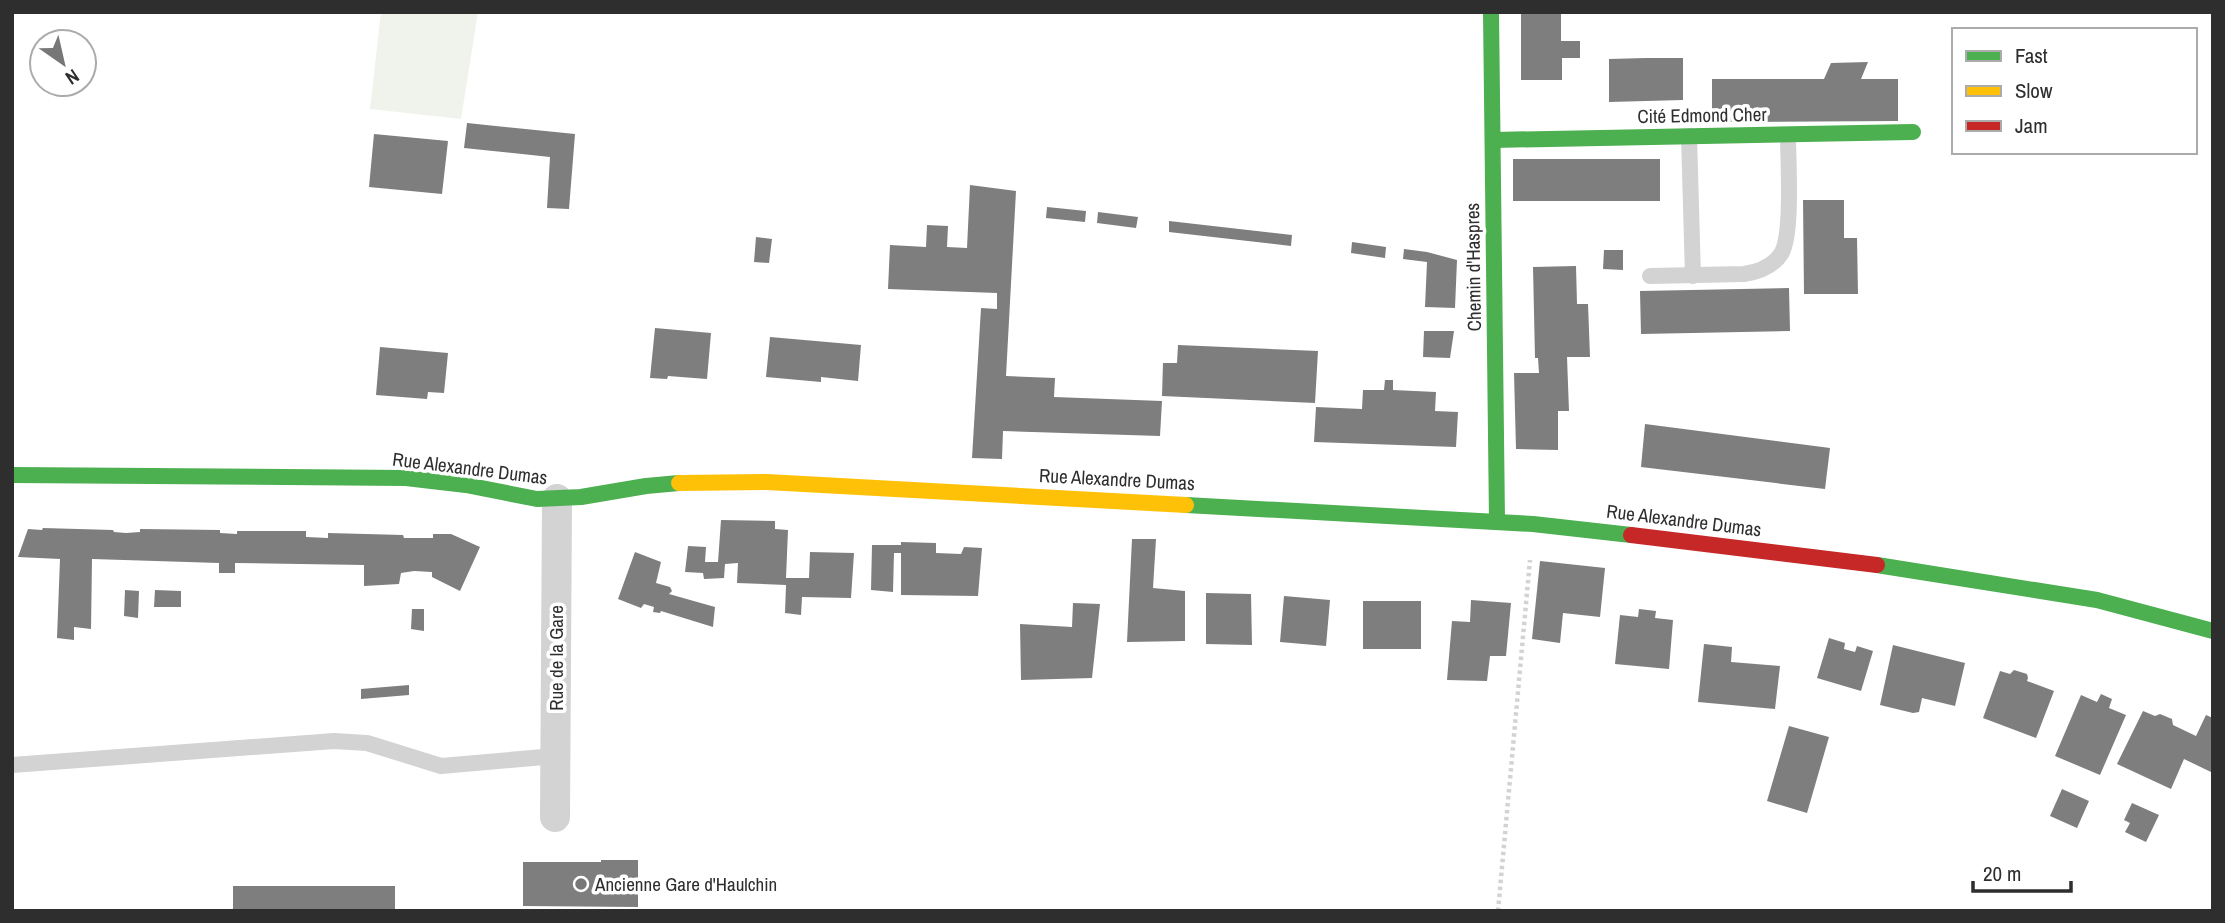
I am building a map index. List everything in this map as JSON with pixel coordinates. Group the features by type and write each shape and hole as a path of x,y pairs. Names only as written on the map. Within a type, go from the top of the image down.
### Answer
{"street":[{"name":"Chemin d'Haspres","path":"1491,12 1497,520"},
{"name":"Cité Edmond Cher","path":"1493,140 1913,132"},
{"name":"Rue Alexandre Dumas","path":"12,475 406,478 466,485 523,498 557,499 668,484 767,482 1497,520 1828,558 1964,577 2096,600 2213,631"},
{"name":"Rue de la Gare","path":"555,817 557,499"}],"lane":[{"path":"1650,276 1755,272 1781,254 1787,234 1788,135"},
{"path":"1689,136 1693,275"},
{"path":"12,765 334,741 367,743 441,766 555,756"}],"path":[{"path":"1498,911 1533,524"}],"shaded area":[{"path":"381,12 478,12 461,119 370,109"}],"building":[{"path":"1521,12 1561,12 1561,41 1580,41 1580,58 1562,58 1562,80 1521,80"},
{"path":"1683,58 1683,100 1609,102 1609,59"},
{"path":"1868,62 1861,79 1898,79 1898,121 1712,122 1712,79 1824,79 1831,63"},
{"path":"467,123 575,134 569,209 547,208 550,157 464,148"},
{"path":"374,134 448,141 442,194 369,187"},
{"path":"1513,159 1660,159 1660,201 1513,201"},
{"path":"970,185 1016,191 1006,376 1055,378 1054,397 1162,401 1160,436 1003,431 1002,459 972,458 981,308 997,309 997,293 888,289 890,245 926,247 927,225 948,226 947,247 967,248"},
{"path":"1803,200 1844,200 1844,238 1857,238 1858,294 1804,294"},
{"path":"1047,207 1086,211 1085,222 1046,218"},
{"path":"1098,212 1138,217 1136,228 1097,223"},
{"path":"1169,221 1292,235 1291,246 1169,232"},
{"path":"756,237 772,239 769,263 754,262"},
{"path":"1352,242 1386,247 1385,258 1351,253"},
{"path":"1404,249 1457,260 1455,308 1425,307 1427,262 1403,259"},
{"path":"1604,250 1623,250 1623,270 1603,269"},
{"path":"1576,266 1577,304 1588,304 1590,357 1567,357 1569,411 1558,411 1558,450 1516,449 1514,373 1539,373 1538,358 1535,358 1533,267"},
{"path":"1789,288 1790,331 1641,334 1640,291"},
{"path":"655,328 711,333 707,379 668,376 667,379 650,378"},
{"path":"1424,331 1454,331 1450,358 1423,357"},
{"path":"770,337 861,345 858,381 821,377 821,382 766,377"},
{"path":"1178,345 1318,351 1315,403 1162,396 1163,363 1177,363"},
{"path":"380,347 448,353 444,393 428,392 427,399 376,395"},
{"path":"1385,380 1393,380 1393,390 1436,392 1435,411 1458,412 1456,447 1314,442 1316,407 1362,409 1363,390 1384,390"},
{"path":"1645,424 1830,448 1825,489 1641,467"},
{"path":"721,520 775,521 775,529 788,530 786,578 809,578 810,552 854,553 851,598 802,597 801,615 785,613 786,585 737,583 738,563 725,564 724,578 704,579 703,573 685,572 688,546 706,547 705,562 718,562"},
{"path":"28,529 113,530 126,533 140,532 140,529 220,530 220,533 237,534 237,531 306,531 306,537 328,538 328,533 403,535 404,538 433,538 433,534 451,534 480,547 460,591 432,577 432,572 414,571 401,573 399,584 364,586 364,565 235,563 235,573 219,573 219,563 92,559 91,629 74,627 74,640 57,638 60,559 18,557"},
{"path":"1132,539 1156,539 1153,588 1185,591 1185,641 1127,642"},
{"path":"901,542 936,543 936,553 961,554 964,547 982,548 978,596 901,595 901,553 894,553 893,592 871,590 872,545 901,545"},
{"path":"635,552 661,562 656,583 670,587 672,591 669,594 715,607 713,627 661,611 653,612 654,607 644,604 641,608 618,599"},
{"path":"1540,561 1605,568 1600,617 1563,613 1560,643 1532,639"},
{"path":"125,590 139,591 138,618 124,616"},
{"path":"155,590 181,591 181,607 154,607"},
{"path":"1206,593 1251,594 1252,645 1206,644"},
{"path":"1284,596 1330,600 1326,646 1280,642"},
{"path":"1471,600 1511,603 1506,656 1490,656 1487,681 1447,680 1452,621 1470,622"},
{"path":"1363,601 1421,601 1421,649 1363,649"},
{"path":"1073,603 1100,604 1092,678 1021,680 1020,624 1072,627"},
{"path":"412,609 424,609 424,631 411,629"},
{"path":"1639,609 1656,611 1655,618 1673,620 1669,669 1615,664 1620,615 1638,617"},
{"path":"1829,638 1845,643 1844,649 1855,652 1857,646 1873,651 1861,691 1817,678"},
{"path":"1704,644 1732,647 1731,662 1780,666 1775,709 1698,702"},
{"path":"1893,645 1965,663 1955,706 1922,698 1919,712 1913,713 1880,705"},
{"path":"2014,670 2027,674 2027,681 2054,691 2036,738 1983,718 2000,671 2010,674"},
{"path":"409,685 409,695 361,699 361,689"},
{"path":"2101,694 2112,699 2109,708 2126,715 2100,775 2055,756 2081,695 2097,702"},
{"path":"2143,711 2172,719 2173,725 2196,736 2206,715 2213,718 2213,773 2184,759 2171,789 2117,764"},
{"path":"1789,726 1829,737 1807,813 1767,801"},
{"path":"2062,789 2089,801 2077,828 2050,816"},
{"path":"2132,803 2159,815 2146,842 2125,832 2130,823 2124,820"},
{"name":"Ancienne Gare d'Haulchin","path":"638,860 638,907 523,906 523,862"},
{"path":"233,886 395,886 395,911 233,911"}],"traffic: fast":[{"path":"1491,12 1497,520"},
{"path":"1493,140 1913,132"},
{"path":"12,475 406,478 466,485 537,499 581,497 679,483"},
{"path":"1186,505 1533,524 1631,535"},
{"path":"1877,565 2097,600 2213,631"}],"traffic: slow":[{"path":"679,483 767,482 1186,505"}],"traffic: jam":[{"path":"1631,535 1877,565"}],"place":[{"name":"Ancienne Gare d'Haulchin","path":"581,884"}]}
